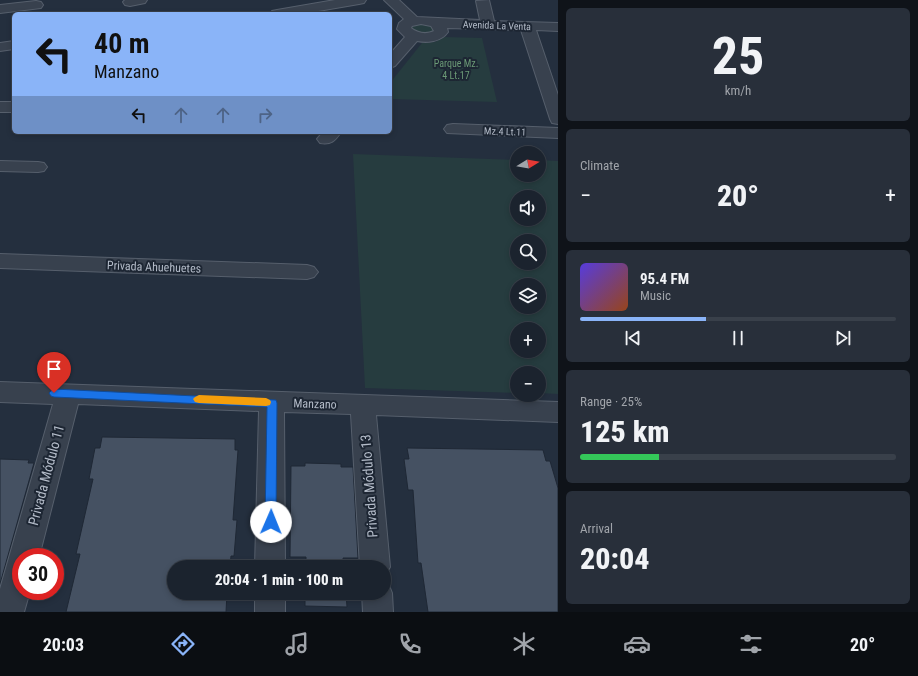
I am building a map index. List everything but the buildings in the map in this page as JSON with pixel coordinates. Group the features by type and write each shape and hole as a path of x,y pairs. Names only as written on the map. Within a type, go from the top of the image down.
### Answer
{"street":[{"path":"289,12 359,0"},
{"path":"390,0 414,21"},
{"path":"483,1 488,25"},
{"path":"0,9 37,6"},
{"path":"414,21 429,21 438,28 430,38 413,36 404,30 404,26 414,21"},
{"name":"Avenida La Venta","path":"438,28 488,25 558,37"},
{"name":"Avenida La Venta","path":"438,28 529,31 558,27"},
{"path":"529,31 551,81 558,119"},
{"path":"392,57 413,36"},
{"path":"0,46 12,44"},
{"path":"0,58 12,59"},
{"path":"0,107 12,107"},
{"name":"Mz.4 Lt.11","path":"453,130 558,133"},
{"path":"0,166 38,167"},
{"name":"Privada Ahuehuetes","path":"0,261 307,272"},
{"name":"Manzano","path":"0,392 272,403 558,412"},
{"name":"Privada Módulo 11","path":"26,548 68,394"},
{"path":"270,560 272,403"},
{"name":"Privada Módulo 13","path":"363,405 374,560"},
{"path":"9,612 12,600"},
{"path":"270,600 270,612"},
{"path":"377,600 378,612"}],"green space":[{"path":"418,23 433,26 435,32 426,35 411,30 412,25"},
{"name":"Parque Mz. 4 Lt.17","path":"444,37 482,38 497,102 392,99 392,80 422,43 435,42"},
{"path":"353,154 510,160 510,182 546,182 546,160 558,161 558,394 546,393 546,366 510,366 510,393 365,388"}],"slow traffic":[{"path":"199,399 266,402"}],"route":[{"path":"54,393 272,403 271,522"}]}
